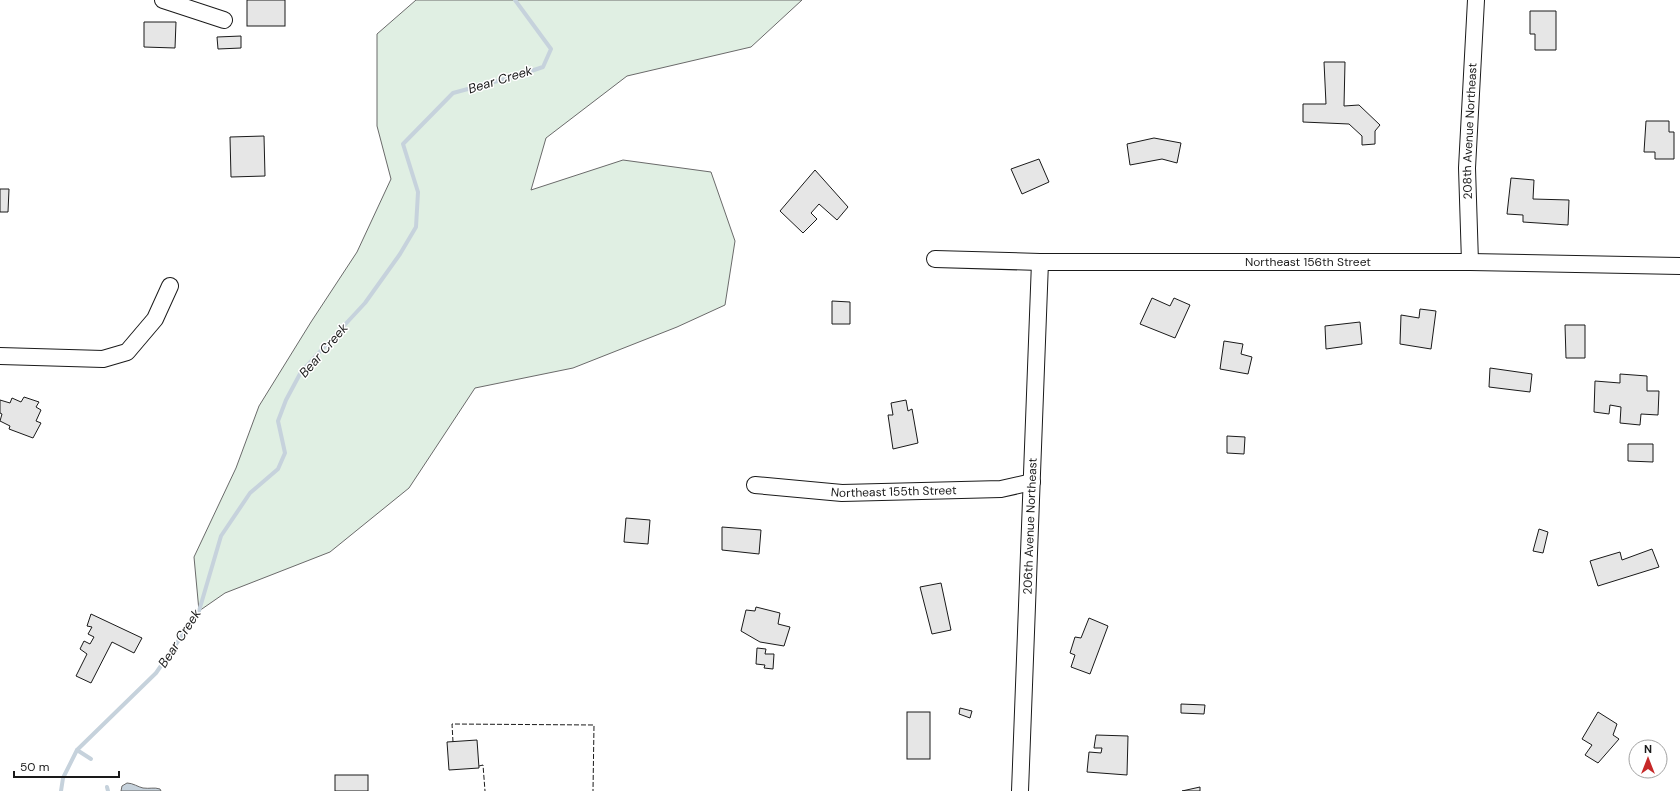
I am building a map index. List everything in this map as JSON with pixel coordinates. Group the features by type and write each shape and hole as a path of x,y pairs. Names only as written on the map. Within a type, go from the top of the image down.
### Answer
{"street":[{"path":"163,0 224,20"},
{"name":"208th Avenue Northeast","path":"1470,262 1467,168 1476,0"},
{"name":"Northeast 156th Street","path":"935,259 1040,262 1470,262 1680,266"},
{"name":"206th Avenue Northeast","path":"1020,791 1040,262"},
{"path":"0,356 103,359 127,352 156,319 170,286"},
{"name":"Northeast 155th Street","path":"755,485 842,493 1001,489 1032,482"}],"green space":[{"path":"416,0 802,0 751,47 627,76 546,138 531,190 623,160 711,172 735,241 725,305 677,327 573,368 475,388 409,488 330,552 225,593 199,611 194,557 236,468 259,406 311,322 357,252 391,179 377,126 377,34"}],"shaded area":[{"path":"127,783 143,788 158,788 161,791 121,791 122,786"}],"building":[{"path":"247,0 285,0 285,26 247,26"},
{"path":"1530,11 1556,11 1556,50 1535,50 1535,34 1530,34"},
{"path":"144,22 176,22 175,48 144,47"},
{"path":"241,36 241,48 218,49 217,37"},
{"path":"1324,62 1345,62 1344,106 1359,105 1380,125 1375,131 1375,144 1362,145 1362,136 1349,124 1303,122 1303,104 1326,104"},
{"path":"1646,121 1669,121 1669,132 1674,132 1674,159 1655,159 1655,152 1644,152"},
{"path":"264,136 265,176 231,177 230,137"},
{"path":"1154,138 1181,143 1177,163 1162,159 1130,165 1127,144"},
{"path":"1039,159 1049,182 1022,194 1011,169"},
{"path":"815,170 848,207 837,220 819,204 811,213 817,219 803,233 780,211"},
{"path":"1511,178 1534,180 1533,199 1569,200 1568,225 1523,222 1523,215 1507,214"},
{"path":"0,189 9,189 8,212 0,212"},
{"path":"1152,298 1170,306 1174,298 1190,305 1175,338 1140,324"},
{"path":"832,301 850,302 850,324 832,324"},
{"path":"1420,309 1436,311 1431,349 1400,344 1401,315 1419,318"},
{"path":"1360,322 1362,344 1326,349 1325,326"},
{"path":"1565,325 1585,325 1585,358 1566,358"},
{"path":"1224,341 1243,344 1241,354 1252,357 1248,374 1220,369"},
{"path":"1490,368 1532,374 1530,392 1489,387"},
{"path":"1620,374 1647,376 1647,391 1659,391 1658,415 1641,414 1640,425 1620,423 1621,407 1610,405 1609,414 1594,412 1595,381 1620,383"},
{"path":"24,397 39,402 36,407 41,410 36,421 41,423 33,438 9,429 10,426 0,421 2,414 0,413 0,400 10,403 12,398 21,402"},
{"path":"906,400 908,411 912,409 918,443 893,449 888,415 893,415 891,403"},
{"path":"1227,436 1245,437 1244,454 1227,453"},
{"path":"1628,444 1653,444 1653,462 1628,461"},
{"path":"626,518 650,520 648,544 624,542"},
{"path":"722,527 761,530 759,554 722,550"},
{"path":"1539,529 1548,532 1543,553 1533,551"},
{"path":"1652,549 1659,567 1598,586 1590,561 1620,552 1622,560"},
{"path":"941,583 951,630 932,634 920,587"},
{"path":"756,607 780,613 778,624 790,627 784,646 760,642 741,631 746,610 755,611"},
{"path":"91,614 142,638 134,653 112,642 91,683 76,676 87,654 80,649 84,641 90,644 94,637 88,634 92,627 87,626"},
{"path":"1089,618 1108,626 1090,674 1071,667 1075,655 1070,653 1075,637 1081,638"},
{"path":"757,648 766,649 765,654 774,654 773,669 764,668 765,665 756,664"},
{"path":"1181,704 1205,705 1204,714 1181,713"},
{"path":"960,708 972,711 970,718 959,714"},
{"path":"907,712 930,712 930,759 907,759"},
{"path":"1598,712 1617,724 1613,735 1619,739 1598,763 1585,755 1592,745 1582,739"},
{"path":"1096,735 1128,736 1127,775 1087,772 1089,752 1101,753 1102,748 1094,748"},
{"path":"477,740 479,768 449,770 447,742"},
{"path":"335,775 368,775 368,791 335,791"},
{"path":"1200,787 1200,791 1182,791"}],"waterway":[{"name":"Bear Creek","path":"61,791 63,778 77,750 156,673 199,611 221,536 250,493 278,469 285,453 278,421 286,400 301,372 365,303 400,254 416,227 418,192 403,144 453,93 543,67 551,49 515,0"},
{"path":"77,750 91,759"},
{"path":"107,787 108,791"}],"fence":[{"path":"453,742 452,724 594,725 593,791"},
{"path":"479,766 483,765 485,791"}]}
